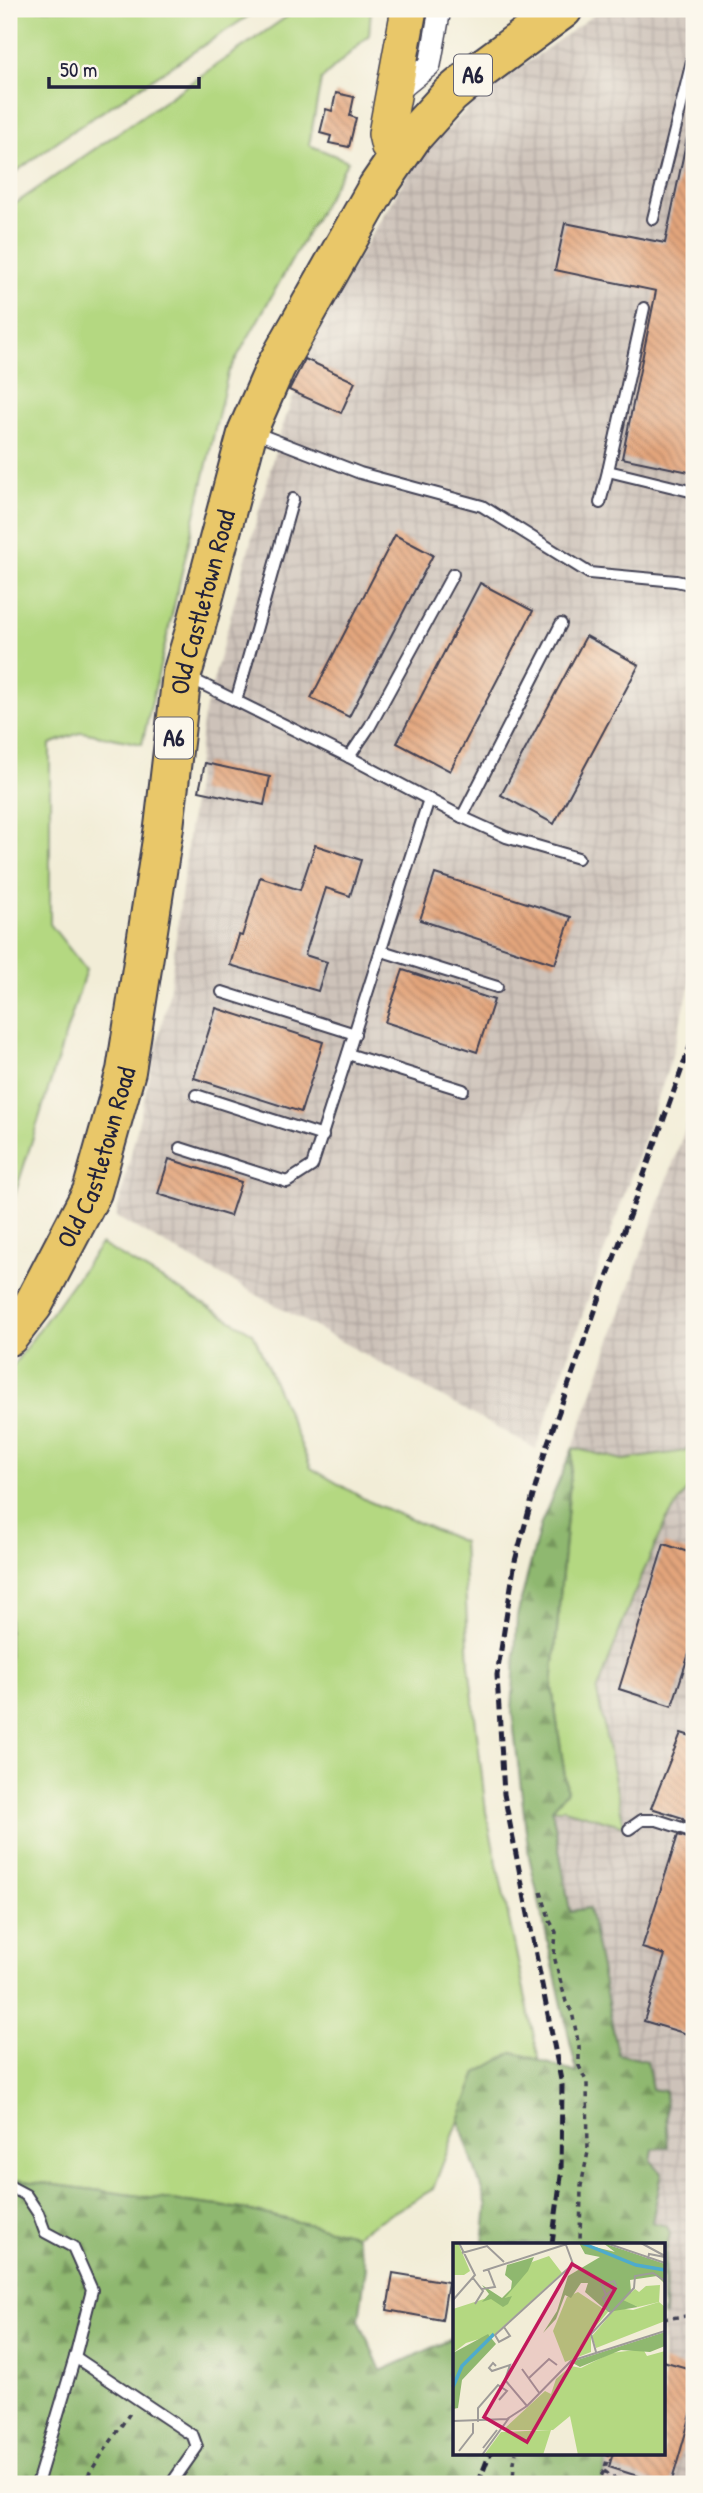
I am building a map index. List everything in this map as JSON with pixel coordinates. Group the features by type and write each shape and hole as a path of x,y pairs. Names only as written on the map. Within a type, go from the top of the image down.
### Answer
{"highway":[{"name":"A6","path":"397,156 450,95 563,9"},
{"name":"Old Castletown Road","path":"9,1336 33,1305 92,1192 126,1071 164,827 182,674 248,430 276,366 397,156"}],"main road":[{"path":"397,156 389,147 386,134 409,9"}],"street":[{"path":"393,96 430,65 440,9"}],"lane":[{"path":"653,219 694,53"},
{"path":"600,503 644,308"},
{"path":"248,430 360,473 482,506 589,573 694,585"},
{"path":"608,471 694,492"},
{"path":"236,701 293,499"},
{"path":"349,757 370,726 453,574"},
{"path":"462,817 561,624"},
{"path":"182,674 462,817 506,837 578,858"},
{"path":"180,1148 287,1182 312,1166 429,799"},
{"path":"382,951 497,987"},
{"path":"222,992 355,1034"},
{"path":"348,1054 463,1090"},
{"path":"196,1095 323,1136"},
{"path":"629,1829 642,1820 657,1820 694,1832"},
{"path":"9,2186 26,2194 38,2213 45,2232 73,2247 92,2290 37,2484"},
{"path":"75,2357 193,2435 197,2447 171,2484"}],"path":[{"path":"541,1892 556,1931 554,1956 566,2002 572,2012 579,2046 579,2066 588,2092 588,2152 581,2186 580,2243"},
{"path":"664,2319 694,2315"},
{"path":"82,2484 139,2399"},
{"path":"513,2484 516,2454"},
{"path":"596,2484 604,2471 609,2454"},
{"path":"604,2471 623,2484"}],"shaded area":[{"path":"602,9 694,9 694,969 670,1063 536,1449 116,1217 169,994 203,719 280,433 321,320 416,160 482,95"},
{"path":"694,1104 694,2484 601,2484 608,2454 664,2454 664,2316 666,2250 670,2234 652,2222 662,2173 651,2161 664,2091 652,2089 618,2054 589,1908 570,1912 552,1809 567,1791 552,1687 573,1448"}],"green space":[{"path":"9,9 259,9 59,140 9,177"},
{"path":"298,9 371,9 369,35 321,80 309,145 348,161 228,373 142,744 82,732 50,744 50,924 86,970 9,1213 9,208"},
{"path":"101,1244 253,1333 311,1468 368,1501 463,1542 469,1664 486,1812 539,2060 514,2052 477,2073 433,2189 355,2235 242,2209 9,2179 9,1371"},
{"path":"694,1437 694,1480 666,1521 632,1598 597,1692 624,1826 564,1809 552,1809 567,1791 552,1687 573,1448 623,1460 685,1451"},
{"path":"573,1448 552,1687 567,1791 552,1809 570,1911 589,1908 618,2054 647,2061 652,2089 665,2091 668,2147 653,2149 651,2161 662,2173 652,2222 667,2226 670,2234 666,2250 664,2316 664,2243 483,2243 487,2206 459,2120 477,2073 514,2052 577,2073 529,1856 512,1712 517,1616 541,1523"},
{"path":"9,2179 242,2209 355,2235 366,2267 359,2320 381,2371 453,2338 453,2454 608,2454 601,2484 9,2484"}],"building":[{"path":"336,93 354,97 350,116 356,118 349,147 329,143 331,136 320,133 326,109 332,111"},
{"path":"687,138 694,138 694,473 622,458 656,291 555,270 565,223 665,243"},
{"path":"305,359 355,382 341,413 289,390"},
{"path":"395,535 433,555 349,717 311,698"},
{"path":"480,583 533,611 450,771 397,743"},
{"path":"586,636 639,665 554,824 501,795"},
{"path":"205,763 270,777 264,805 199,791"},
{"path":"315,845 361,860 350,896 326,888 305,955 327,962 318,991 230,965 260,877 300,890"},
{"path":"435,874 571,917 555,964 420,920"},
{"path":"403,970 494,1000 477,1052 385,1022"},
{"path":"216,1008 323,1042 301,1112 194,1078"},
{"path":"169,1159 241,1182 230,1216 158,1194"},
{"path":"664,1544 694,1554 694,1638 672,1706 619,1689"},
{"path":"681,1733 694,1737 694,1824 651,1808"},
{"path":"678,1835 694,1840 694,2003 687,2034 644,2021 665,1955 642,1948"},
{"path":"393,2273 448,2282 442,2320 387,2310"},
{"path":"664,2361 694,2370 694,2404 671,2484 663,2484 609,2467 613,2454 664,2454"}],"railway":[{"path":"552,2243 561,2176 562,2085 504,1794 497,1675 515,1561 547,1445 694,1035"},
{"path":"478,2484 490,2454"}]}
